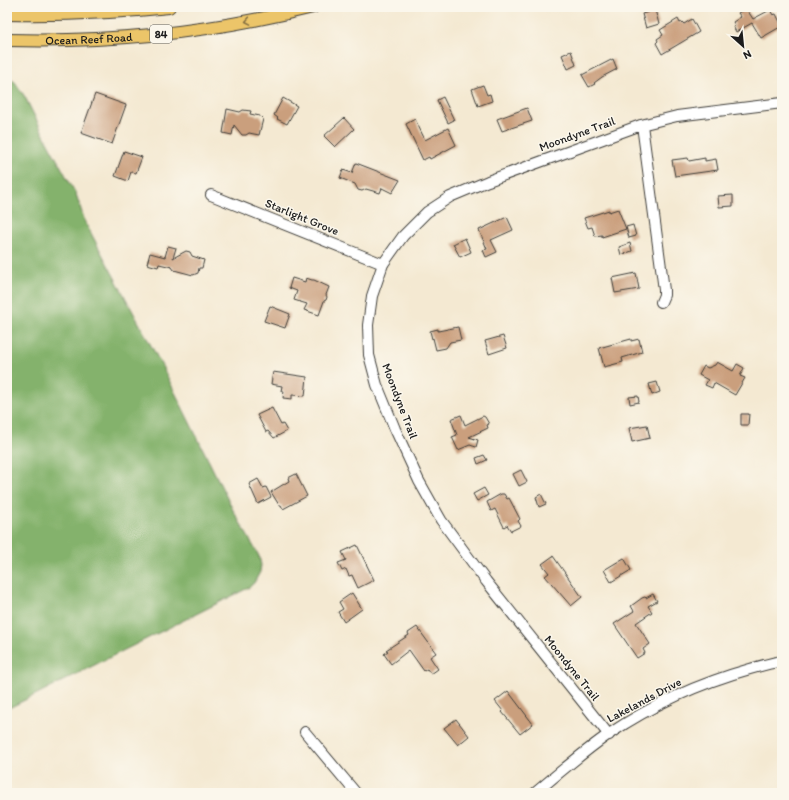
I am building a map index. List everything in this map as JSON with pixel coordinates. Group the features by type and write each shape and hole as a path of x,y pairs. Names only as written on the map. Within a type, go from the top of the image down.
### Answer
{"main road":[{"name":"Ocean Reef Road","path":"7,14 83,14 126,12 169,7"},
{"name":"Ocean Reef Road","path":"7,40 108,40 227,25 279,16 313,7"}],"street":[{"name":"Moondyne Trail","path":"609,734 486,581 441,520 419,481 377,385 369,355 368,325 372,296 383,264 403,236 427,212 450,197 524,167 642,125 677,116 782,103"},
{"path":"642,125 664,290 664,295 661,302"},
{"name":"Starlight Grove","path":"211,195 383,264"},
{"name":"Lakelands Drive","path":"535,793 573,761 609,734 635,718 683,693 729,675 782,661"},
{"path":"305,732 356,793"}],"green space":[{"path":"7,80 12,80 15,82 25,97 76,194 85,222 162,366 233,510 259,556 261,565 260,572 254,583 248,588 7,709"}],"building":[{"path":"746,8 753,19 770,10 773,15 776,14 782,26 761,38 752,23 736,32 733,22 741,17 738,13"},
{"path":"655,10 659,24 646,28 642,14"},
{"path":"678,19 680,23 682,22 684,24 692,19 699,32 662,54 656,43 658,41 657,39 663,35 660,30"},
{"path":"571,51 576,65 568,69 562,55"},
{"path":"613,59 617,69 602,77 594,83 595,84 589,87 582,75"},
{"path":"483,85 487,95 490,94 492,101 478,106 472,89"},
{"path":"95,94 126,105 112,144 81,133"},
{"path":"443,97 454,120 448,123 437,100"},
{"path":"283,98 297,106 287,124 277,119 278,118 274,115"},
{"path":"527,108 532,121 502,131 497,119"},
{"path":"227,109 240,112 243,110 251,111 250,114 260,116 263,119 259,135 249,133 242,135 234,125 232,135 223,133"},
{"path":"344,118 354,129 335,147 324,136"},
{"path":"415,119 425,140 448,128 456,145 430,159 429,157 423,160 406,124"},
{"path":"124,151 142,157 136,173 131,172 128,181 115,176"},
{"path":"688,158 689,161 705,158 705,161 716,159 718,170 675,176 672,160"},
{"path":"356,163 400,180 392,193 382,188 380,193 366,189 362,191 358,190 355,184 340,178 343,170 352,173"},
{"path":"733,195 733,206 719,207 718,196"},
{"path":"618,209 626,229 602,237 602,235 595,236 592,227 588,228 584,218 609,210 609,212"},
{"path":"507,217 513,230 491,240 497,252 486,257 483,250 487,249 479,230"},
{"path":"633,225 636,236 629,238 626,227"},
{"path":"465,238 471,252 460,257 453,244"},
{"path":"630,243 632,251 621,255 619,247"},
{"path":"168,246 176,248 173,258 186,251 190,252 192,256 204,260 202,268 199,268 198,273 193,275 174,270 172,267 159,264 158,267 147,264 150,253 165,257"},
{"path":"636,273 639,289 615,293 612,278"},
{"path":"292,278 305,282 306,278 329,287 326,300 324,301 319,315 304,310 307,304 294,300 297,291 289,288"},
{"path":"270,306 290,314 285,328 264,321"},
{"path":"458,327 461,340 450,342 446,348 436,350 430,331"},
{"path":"503,336 507,348 489,354 485,341"},
{"path":"631,339 631,341 639,339 642,352 622,358 623,362 604,367 599,348"},
{"path":"717,362 733,371 737,364 744,368 740,376 745,378 735,395 714,383 712,388 705,385 708,380 699,375 704,366 708,368 715,365"},
{"path":"273,372 307,377 305,396 292,395 292,399 283,398 284,391 281,391 282,386 271,384"},
{"path":"657,382 660,392 652,395 649,384"},
{"path":"638,396 639,402 630,404 629,397"},
{"path":"272,408 281,425 283,424 287,431 274,438 268,431 266,432 257,415"},
{"path":"741,414 749,414 748,425 741,425"},
{"path":"461,415 465,425 483,416 489,424 487,425 488,428 469,437 478,440 476,447 470,445 458,450 452,437 457,435 451,419"},
{"path":"647,425 650,438 632,442 629,428"},
{"path":"484,455 487,460 478,464 476,458"},
{"path":"521,470 527,482 519,486 513,474"},
{"path":"296,474 307,496 283,509 271,492 289,481 288,478"},
{"path":"258,479 263,488 266,487 271,497 258,504 249,484"},
{"path":"484,488 488,495 477,501 473,494"},
{"path":"501,494 504,494 507,499 509,498 520,519 518,521 521,526 511,531 507,525 504,527 495,509 491,511 487,502"},
{"path":"541,494 546,504 539,507 536,497"},
{"path":"357,545 374,580 358,588 352,575 349,576 346,569 342,571 338,563 346,560 342,552"},
{"path":"553,556 582,597 571,606 545,576 549,573 542,564"},
{"path":"624,558 631,570 611,582 604,570"},
{"path":"352,593 362,609 344,622 338,612 343,609 339,602"},
{"path":"653,594 657,601 648,606 652,612 636,623 650,644 643,649 645,653 637,658 614,624 634,611 631,606 642,598 646,598"},
{"path":"417,627 436,653 430,657 438,669 431,674 427,669 424,671 409,650 391,664 384,654 388,651 386,650 409,635 408,633"},
{"path":"508,691 533,724 520,734 495,701"},
{"path":"456,719 469,736 458,745 444,728"}]}
